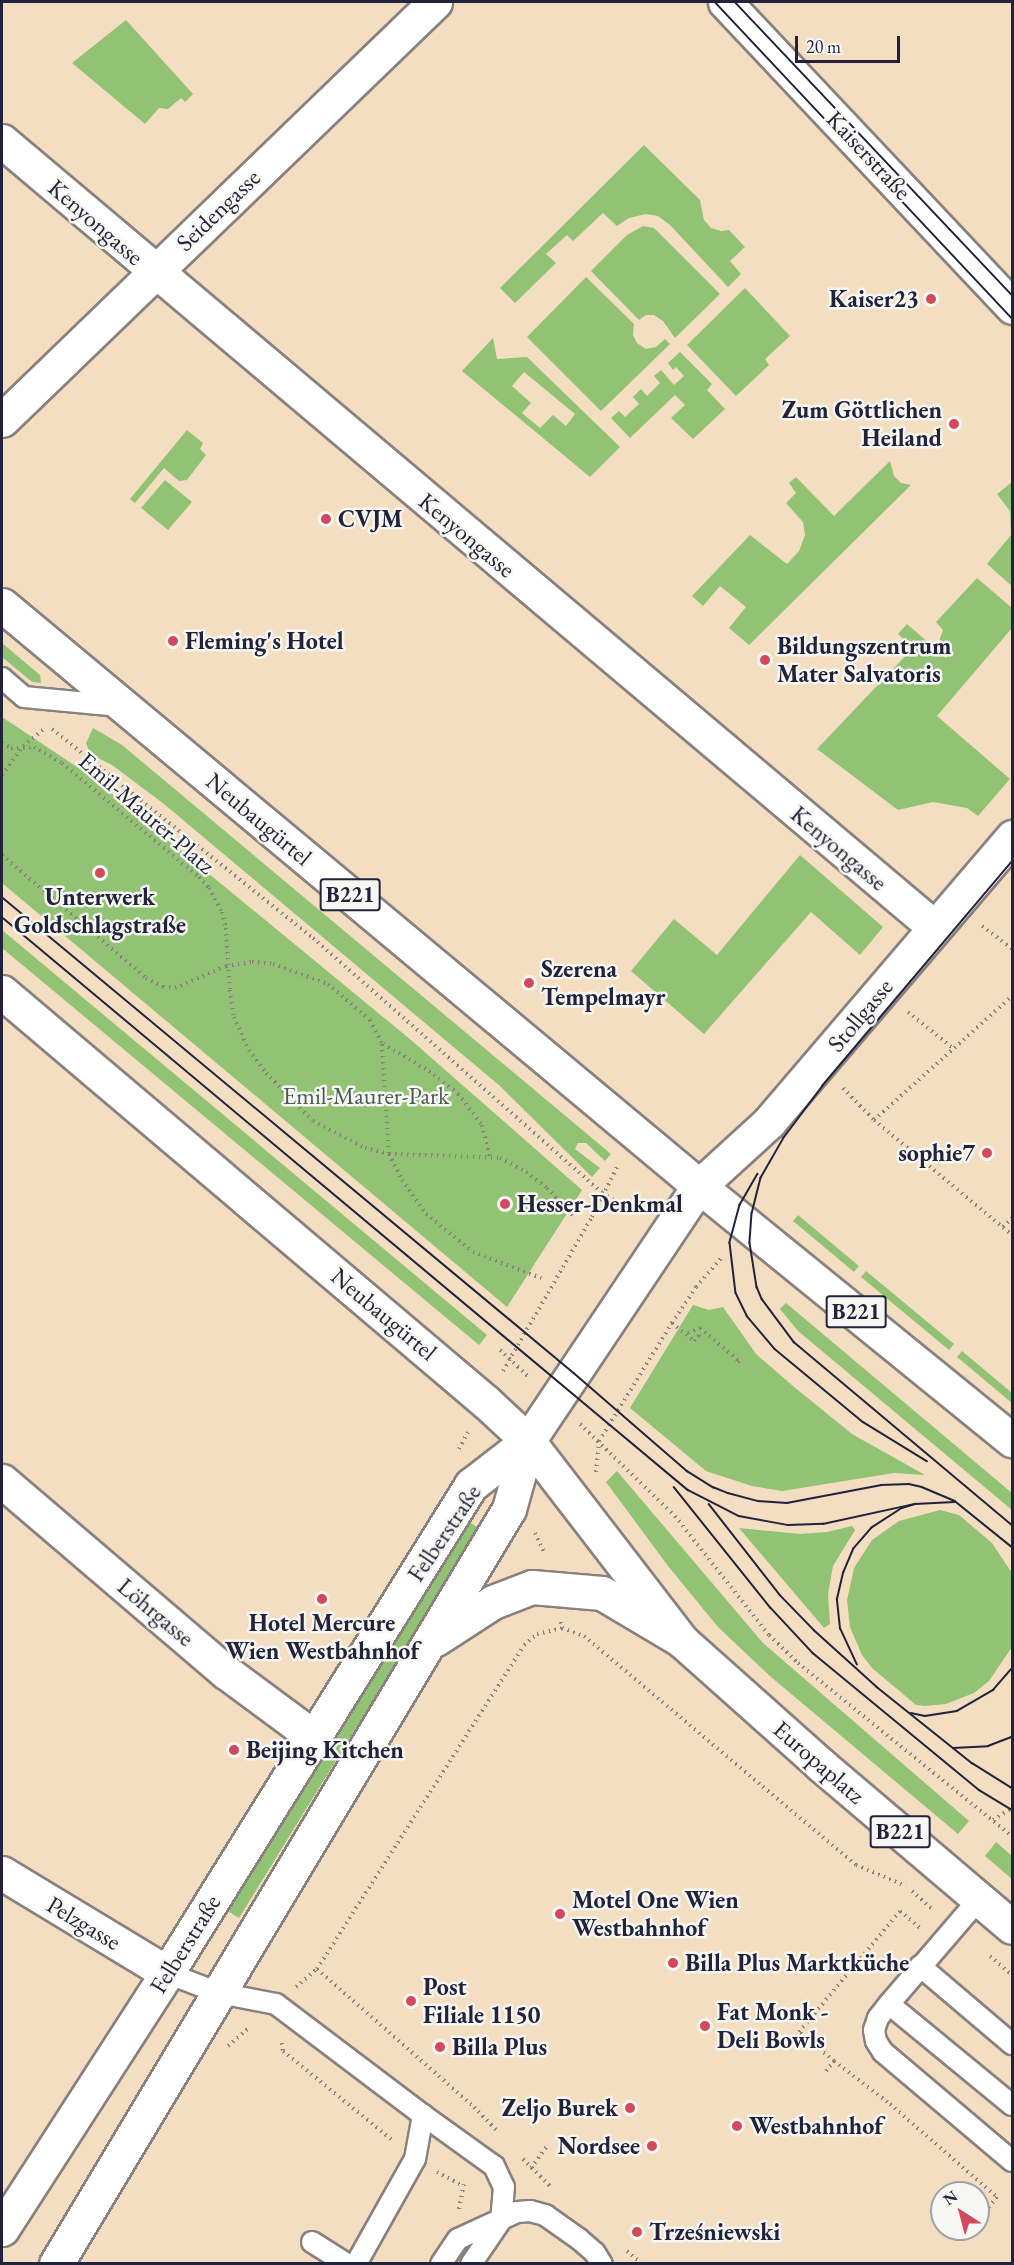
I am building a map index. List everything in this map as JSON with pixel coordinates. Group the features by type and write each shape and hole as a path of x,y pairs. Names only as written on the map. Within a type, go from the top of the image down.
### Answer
{"main road":[{"name":"Seidengasse","path":"2,420 435,2"},
{"name":"Kaiserstraße","path":"725,2 1012,307"},
{"name":"Kenyongasse","path":"2,141 154,272 934,927"},
{"name":"Neubaugürtel","path":"2,605 699,1186 1012,1440"},
{"name":"Stollgasse","path":"699,1186 769,1122 1012,837"},
{"name":"Neubaugürtel","path":"2,992 457,1376 528,1441"},
{"path":"528,1441 699,1186"},
{"name":"Europaplatz","path":"528,1441 682,1641 821,1765 1012,1927"},
{"name":"Felberstraße","path":"56,2264 430,1643 508,1509 528,1441"},
{"name":"Felberstraße","path":"2,2229 167,1973 471,1485 528,1441"},
{"name":"Löhrgasse","path":"2,1482 226,1672 314,1737"},
{"name":"Europaplatz","path":"430,1643 493,1602 532,1587 602,1593 682,1641"},
{"name":"Pelzgasse","path":"2,1873 167,1973"}],"lane":[{"path":"2,678 24,697 123,706"},
{"path":"979,1899 889,2004 878,2018 874,2030 876,2041 883,2052 1012,2161"},
{"path":"920,1966 1012,2044"},
{"path":"167,1973 219,1993 276,2004 423,2115 495,2166 504,2187 501,2220 471,2264"},
{"path":"889,2004 1012,2105"},
{"path":"356,2264 415,2159 423,2115"},
{"path":"441,2264 458,2238 517,2212 530,2211 545,2215 579,2239 595,2253 602,2264"},
{"path":"312,2242 347,2264"}],"path":[{"path":"2,776 22,746 48,726 313,938 612,1200"},
{"name":"Emil-Maurer-Platz","path":"2,743 11,748 34,747 62,763 199,877 222,912 228,946 234,1017 249,1050 266,1073 313,1121 358,1144 389,1154 428,1158 500,1158 526,1172 547,1188 576,1219"},
{"path":"2,855 146,978 163,987 175,988 229,966 252,962 273,964 328,984 370,1020 382,1044 389,1154 408,1189 426,1214 473,1252 542,1278"},
{"path":"986,929 1012,949"},
{"path":"874,1120 1012,996"},
{"path":"912,1016 954,1049"},
{"path":"382,1044 429,1071 458,1094 482,1125 490,1157"},
{"path":"843,1088 874,1120 1012,1235"},
{"path":"510,1360 592,1217 619,1163"},
{"path":"1003,1227 1012,1218"},
{"path":"595,1474 599,1441 696,1287 721,1258"},
{"path":"672,1323 694,1341 699,1335 702,1338"},
{"path":"687,1334 700,1328 739,1361 736,1364"},
{"path":"500,1350 599,1441 675,1516 769,1635 798,1663 1012,1836"},
{"path":"553,1589 562,1628"},
{"path":"415,2159 283,2051 276,2004 317,1969 524,1645 537,1634 562,1628 585,1636 856,1865 904,1884 923,1900"},
{"path":"992,1820 1012,1808"},
{"path":"900,1911 799,2032 890,2104 979,2181"},
{"path":"317,1969 474,2107 498,2133"},
{"path":"826,2071 834,2061"},
{"path":"531,2168 546,2147"},
{"path":"515,2150 549,2185"},
{"path":"990,2191 997,2197 990,2206"}],"green space":[{"path":"126,20 193,94 185,102 181,98 168,109 159,108 145,124 72,63"},
{"path":"644,145 700,200 704,220 711,228 721,231 729,230 745,247 730,261 741,274 728,287 670,225 658,216 646,214 629,218 617,226 603,213 573,241 567,235 546,254 556,263 515,303 500,288"},
{"path":"643,226 654,228 720,294 675,338 663,321 654,315 646,315 639,320 591,271 627,235"},
{"path":"586,277 634,324 633,335 637,343 646,349 656,347 665,339 670,344 601,411 527,337"},
{"path":"745,288 790,336 765,359 769,365 736,396 687,345"},
{"path":"493,338 497,359 527,357 620,447 590,477 462,371","holes":["524,372 575,414 566,426 553,415 540,428 522,413 531,403 512,386"]},
{"path":"680,352 712,384 707,390 725,409 693,439 671,418 685,405 675,395 630,438 611,418 619,411 625,417 639,404 633,397 641,389 647,396 660,383 654,376 661,370 674,385 684,376 676,367 673,370 668,363"},
{"path":"187,430 203,443 200,449 206,455 187,480 179,481 164,468 135,503 130,499"},
{"path":"890,461 894,476 901,483 911,485 749,645 729,628 746,607 720,586 703,606 692,596 750,535 787,564 799,551 805,535 803,522 786,503 796,493 789,483 796,477 834,516"},
{"path":"165,480 192,502 168,530 141,508"},
{"path":"1012,482 1012,586 987,564 1011,535 1010,511 997,494"},
{"path":"977,578 1012,608 1012,628 937,716 1010,779 978,816 967,808 933,802 898,810 817,749 913,648 898,634 907,624 946,658 948,653 938,644 943,630 936,622"},
{"path":"2,643 40,675 41,683 32,682 2,657"},
{"name":"Emil-Maurer-Park","path":"2,717 89,775 411,1040 582,1190 507,1307 2,883"},
{"path":"93,728 122,745 611,1154 605,1161 586,1143 578,1143 575,1149 600,1168 592,1177 500,1086 164,804 112,765 90,754 86,743"},
{"path":"800,855 883,927 860,955 811,912 704,1034 631,971 674,919 717,955"},
{"path":"2,930 487,1335 479,1345 2,948"},
{"path":"798,1215 859,1266 854,1272 793,1221"},
{"path":"866,1271 954,1344 949,1350 861,1277"},
{"path":"786,1303 1012,1493 1012,1510 798,1331 780,1309"},
{"path":"693,1305 709,1310 723,1307 756,1354 793,1386 852,1434 925,1475 894,1473 782,1491 752,1486 706,1471 630,1408"},
{"path":"962,1351 1012,1393 1012,1403 957,1357"},
{"path":"617,1471 763,1643 969,1821 958,1834 771,1677 718,1627 668,1566 606,1482"},
{"path":"940,1510 959,1515 992,1543 1012,1573 1012,1647 989,1681 974,1693 946,1704 925,1706 916,1705 872,1668 862,1655 850,1627 847,1600 854,1568 872,1540 899,1521"},
{"path":"466,1520 479,1528 239,1918 226,1910"},
{"path":"852,1526 855,1530 833,1566 828,1594 830,1624 824,1628 739,1528 800,1534 827,1532"},
{"path":"996,1842 1012,1856 1012,1879 985,1856"}],"tram line":[{"path":"715,2 1012,318"},
{"path":"735,2 1012,295"},
{"path":"1012,862 823,1086 784,1138 761,1178 752,1213 750,1243 757,1287 762,1299 794,1342 1012,1525"},
{"path":"2,897 574,1373 687,1471 713,1487 728,1493 758,1501 787,1503 881,1485 909,1484 922,1487 955,1501 1012,1547"},
{"path":"2,917 688,1490 739,1516 788,1525 823,1524 915,1504"},
{"path":"758,1174 740,1205 730,1243 736,1293 747,1316 775,1349 863,1422 927,1461"},
{"path":"674,1487 771,1608 813,1653 979,1790 1012,1810"},
{"path":"857,1665 840,1629 837,1599 843,1573 853,1549 871,1528 902,1508 915,1504 954,1502"},
{"path":"709,1504 780,1595 814,1630 877,1687 972,1763 1012,1788"},
{"path":"911,1713 925,1716 957,1711 993,1690 1012,1668"},
{"path":"953,1748 988,1746 1012,1737"}],"place":[{"name":"Kaiser23","path":"931,299"},
{"name":"Zum Göttlichen Heiland","path":"954,424"},
{"name":"CVJM","path":"326,519"},
{"name":"Fleming's Hotel","path":"173,641"},
{"name":"Bildungszentrum Mater Salvatoris","path":"765,660"},
{"name":"Unterwerk Goldschlagstraße","path":"100,873"},
{"name":"Szerena Tempelmayr","path":"529,983"},
{"name":"sophie7","path":"987,1153"},
{"name":"Hesser-Denkmal","path":"505,1204"},
{"name":"Hotel Mercure Wien Westbahnhof","path":"322,1599"},
{"name":"Beijing Kitchen","path":"234,1750"},
{"name":"Motel One Wien Westbahnhof","path":"560,1914"},
{"name":"Billa Plus Marktküche","path":"673,1963"},
{"name":"Post Filiale 1150","path":"411,2001"},
{"name":"Fat Monk - Deli Bowls","path":"705,2026"},
{"name":"Billa Plus","path":"440,2047"},
{"name":"Zeljo Burek","path":"630,2108"},
{"name":"Westbahnhof","path":"737,2126"},
{"name":"Nordsee","path":"652,2146"},
{"name":"Trześniewski","path":"637,2232"}]}
